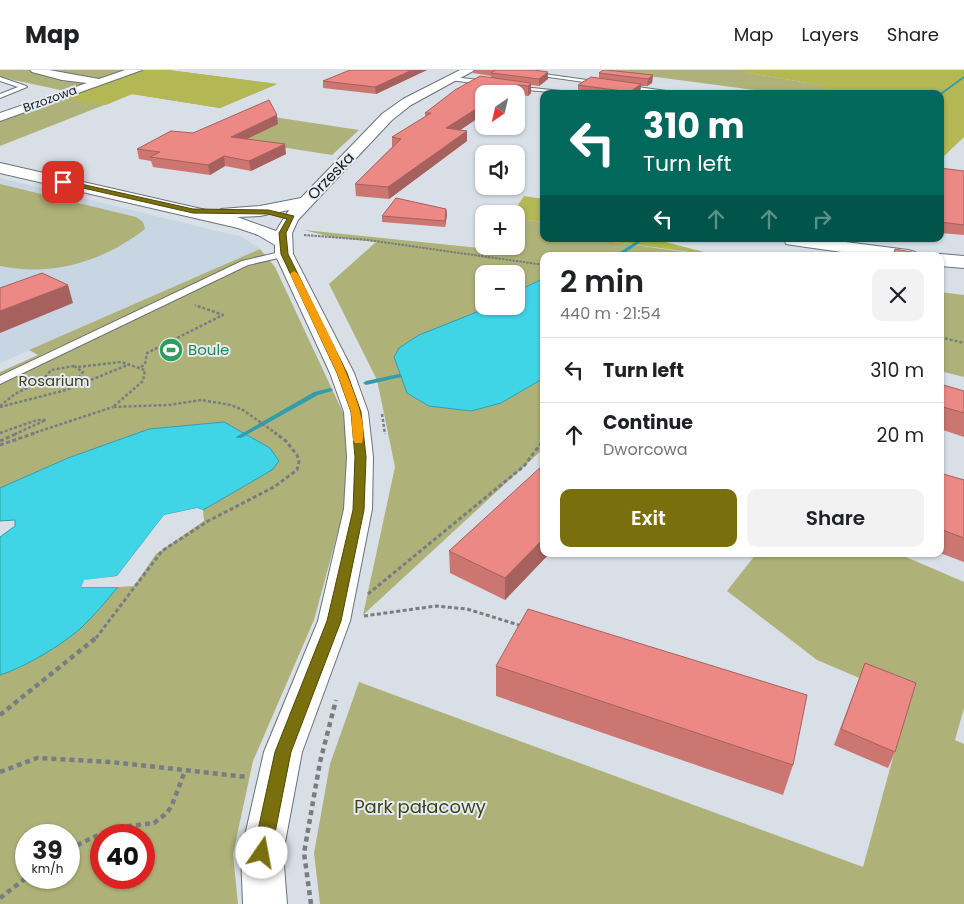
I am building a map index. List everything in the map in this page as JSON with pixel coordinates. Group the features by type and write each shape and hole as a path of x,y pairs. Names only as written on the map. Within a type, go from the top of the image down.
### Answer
{"street":[{"name":"Brzozowa","path":"36,70 62,77 101,81"},
{"name":"Brzozowa","path":"0,117 136,70"},
{"name":"Orzeska","path":"285,234 305,202 387,117 407,102 469,70"},
{"path":"0,168 193,211 252,218 280,214 285,234 342,373 356,412 360,457 358,510 334,621 283,752 262,853 265,904"},
{"path":"252,218 305,202"},
{"path":"252,218 285,234"},
{"path":"806,242 879,252"},
{"path":"944,260 964,262"}],"lane":[{"path":"502,70 654,90"},
{"path":"452,79 498,84"},
{"path":"0,80 24,87 0,96"},
{"path":"525,88 540,90"},
{"path":"0,380 72,348 245,263 285,234"}],"path":[{"path":"285,234 368,240 540,264"},
{"path":"141,367 144,364 147,352 223,315 198,306"},
{"path":"944,338 964,343"},
{"path":"0,406 28,387 43,380 47,373 57,368 118,362 131,364 145,370 143,381 112,407"},
{"path":"0,406 45,398 75,388 131,364"},
{"path":"43,380 55,386 68,384 82,375 82,369 78,367"},
{"path":"68,384 75,388"},
{"path":"0,445 112,407 168,405 201,400 231,404 257,420 286,441 297,455 299,462 297,470 274,487 206,521 161,550 98,636 72,659 0,715"},
{"path":"0,433 46,420 0,441"},
{"path":"334,621 524,466 540,444"},
{"path":"334,621 436,606 467,609 523,626"},
{"path":"0,772 37,758 111,762 277,780"},
{"path":"80,844 113,828 154,823 172,805 185,771"},
{"path":"0,898 15,886"}],"shaded area":[{"path":"0,178 242,237 260,249 0,363"}],"green space":[{"path":"0,70 168,70 277,84 220,108 132,94 0,146 0,114 65,91 0,77"},
{"path":"144,70 168,70 277,84 220,108 132,94 106,105 61,98"},
{"path":"603,70 745,70 749,73 820,85 829,90 754,90"},
{"path":"745,70 964,70 964,137 944,156 944,90 829,90 819,85 749,73"},
{"path":"247,113 359,130 332,155 205,135"},
{"path":"0,184 136,217 143,222 145,229 112,250 77,264 39,269 0,266"},
{"path":"524,196 540,198 540,222 525,220 525,205 518,205"},
{"path":"525,220 540,222 540,242 613,242 685,252 540,252 540,280 525,288 525,265 475,265 475,315 482,315 429,406 471,411 501,403 540,380 540,452 363,615 395,467 377,380 329,284 376,242 331,237 304,230 475,248 475,255 525,255"},
{"path":"615,242 665,242 704,252 690,252"},
{"name":"Rosarium","path":"260,249 275,267 345,417 347,481 343,513 314,620 253,761 233,854 238,904 0,904 0,675 34,659 64,638 118,587 134,586 156,554 204,521 203,510 272,470 270,448 224,422 149,429 68,458 0,488 0,372 38,355 29,350"},
{"path":"944,292 964,295 964,377 944,372"},
{"name":"Park pałacowy","path":"754,557 906,557 964,582 964,708 955,740 964,744 964,904 320,904 314,853 330,764 359,682 863,867 909,699 817,660 727,591"}],"water":[{"path":"540,280 540,380 501,403 471,411 429,406 407,393 394,357 399,348 419,335 475,313 475,315 525,315 525,288"},
{"path":"224,422 270,448 279,461 272,470 203,510 197,508 164,515 117,576 84,581 81,587 118,587 86,623 73,635 43,655 21,667 0,675 0,537 15,526 15,520 0,521 0,488 68,458 149,429"}],"pier":[{"path":"197,508 203,510 203,513 197,510 166,518 119,578 85,585 118,585 120,587 81,587 84,580 117,576 164,515"}],"building":[{"path":"350,70 412,70 375,87 323,81"},
{"path":"496,70 548,72 539,79 491,73"},
{"path":"603,70 653,75 648,79 599,73"},
{"path":"480,76 531,83 528,86 475,85 475,110 446,128 467,131 388,187 355,184 401,139 392,137 431,113 425,113 455,90"},
{"path":"591,77 641,84 633,90 615,90 578,85"},
{"path":"269,100 277,115 231,137 285,144 249,161 224,156 208,165 150,157 160,152 137,149 171,131 193,133"},
{"path":"944,168 964,171 964,225 944,222"},
{"path":"396,198 446,209 445,221 382,216"},
{"path":"895,249 912,252 894,252"},
{"path":"42,273 68,285 0,311 0,288"},
{"path":"944,385 964,391 964,413 944,407"},
{"path":"540,468 540,542 505,578 449,551"},
{"path":"944,474 964,480 964,538 944,530"},
{"path":"528,609 807,695 793,765 496,666"},
{"path":"865,663 916,683 895,752 841,729"}],"waterway":[{"path":"944,91 964,77"},
{"path":"623,252 638,242"},
{"path":"366,383 399,376"},
{"path":"239,437 316,393 330,390"}],"slow traffic":[{"path":"294,274 342,373 356,412 359,440"}],"place":[{"name":"Boule","path":"171,350"}],"route":[{"path":"63,182 193,211 234,213 260,211 291,218 286,224 283,233 284,254 342,373 356,412 360,457 358,510 334,621 283,752 262,853"}]}
